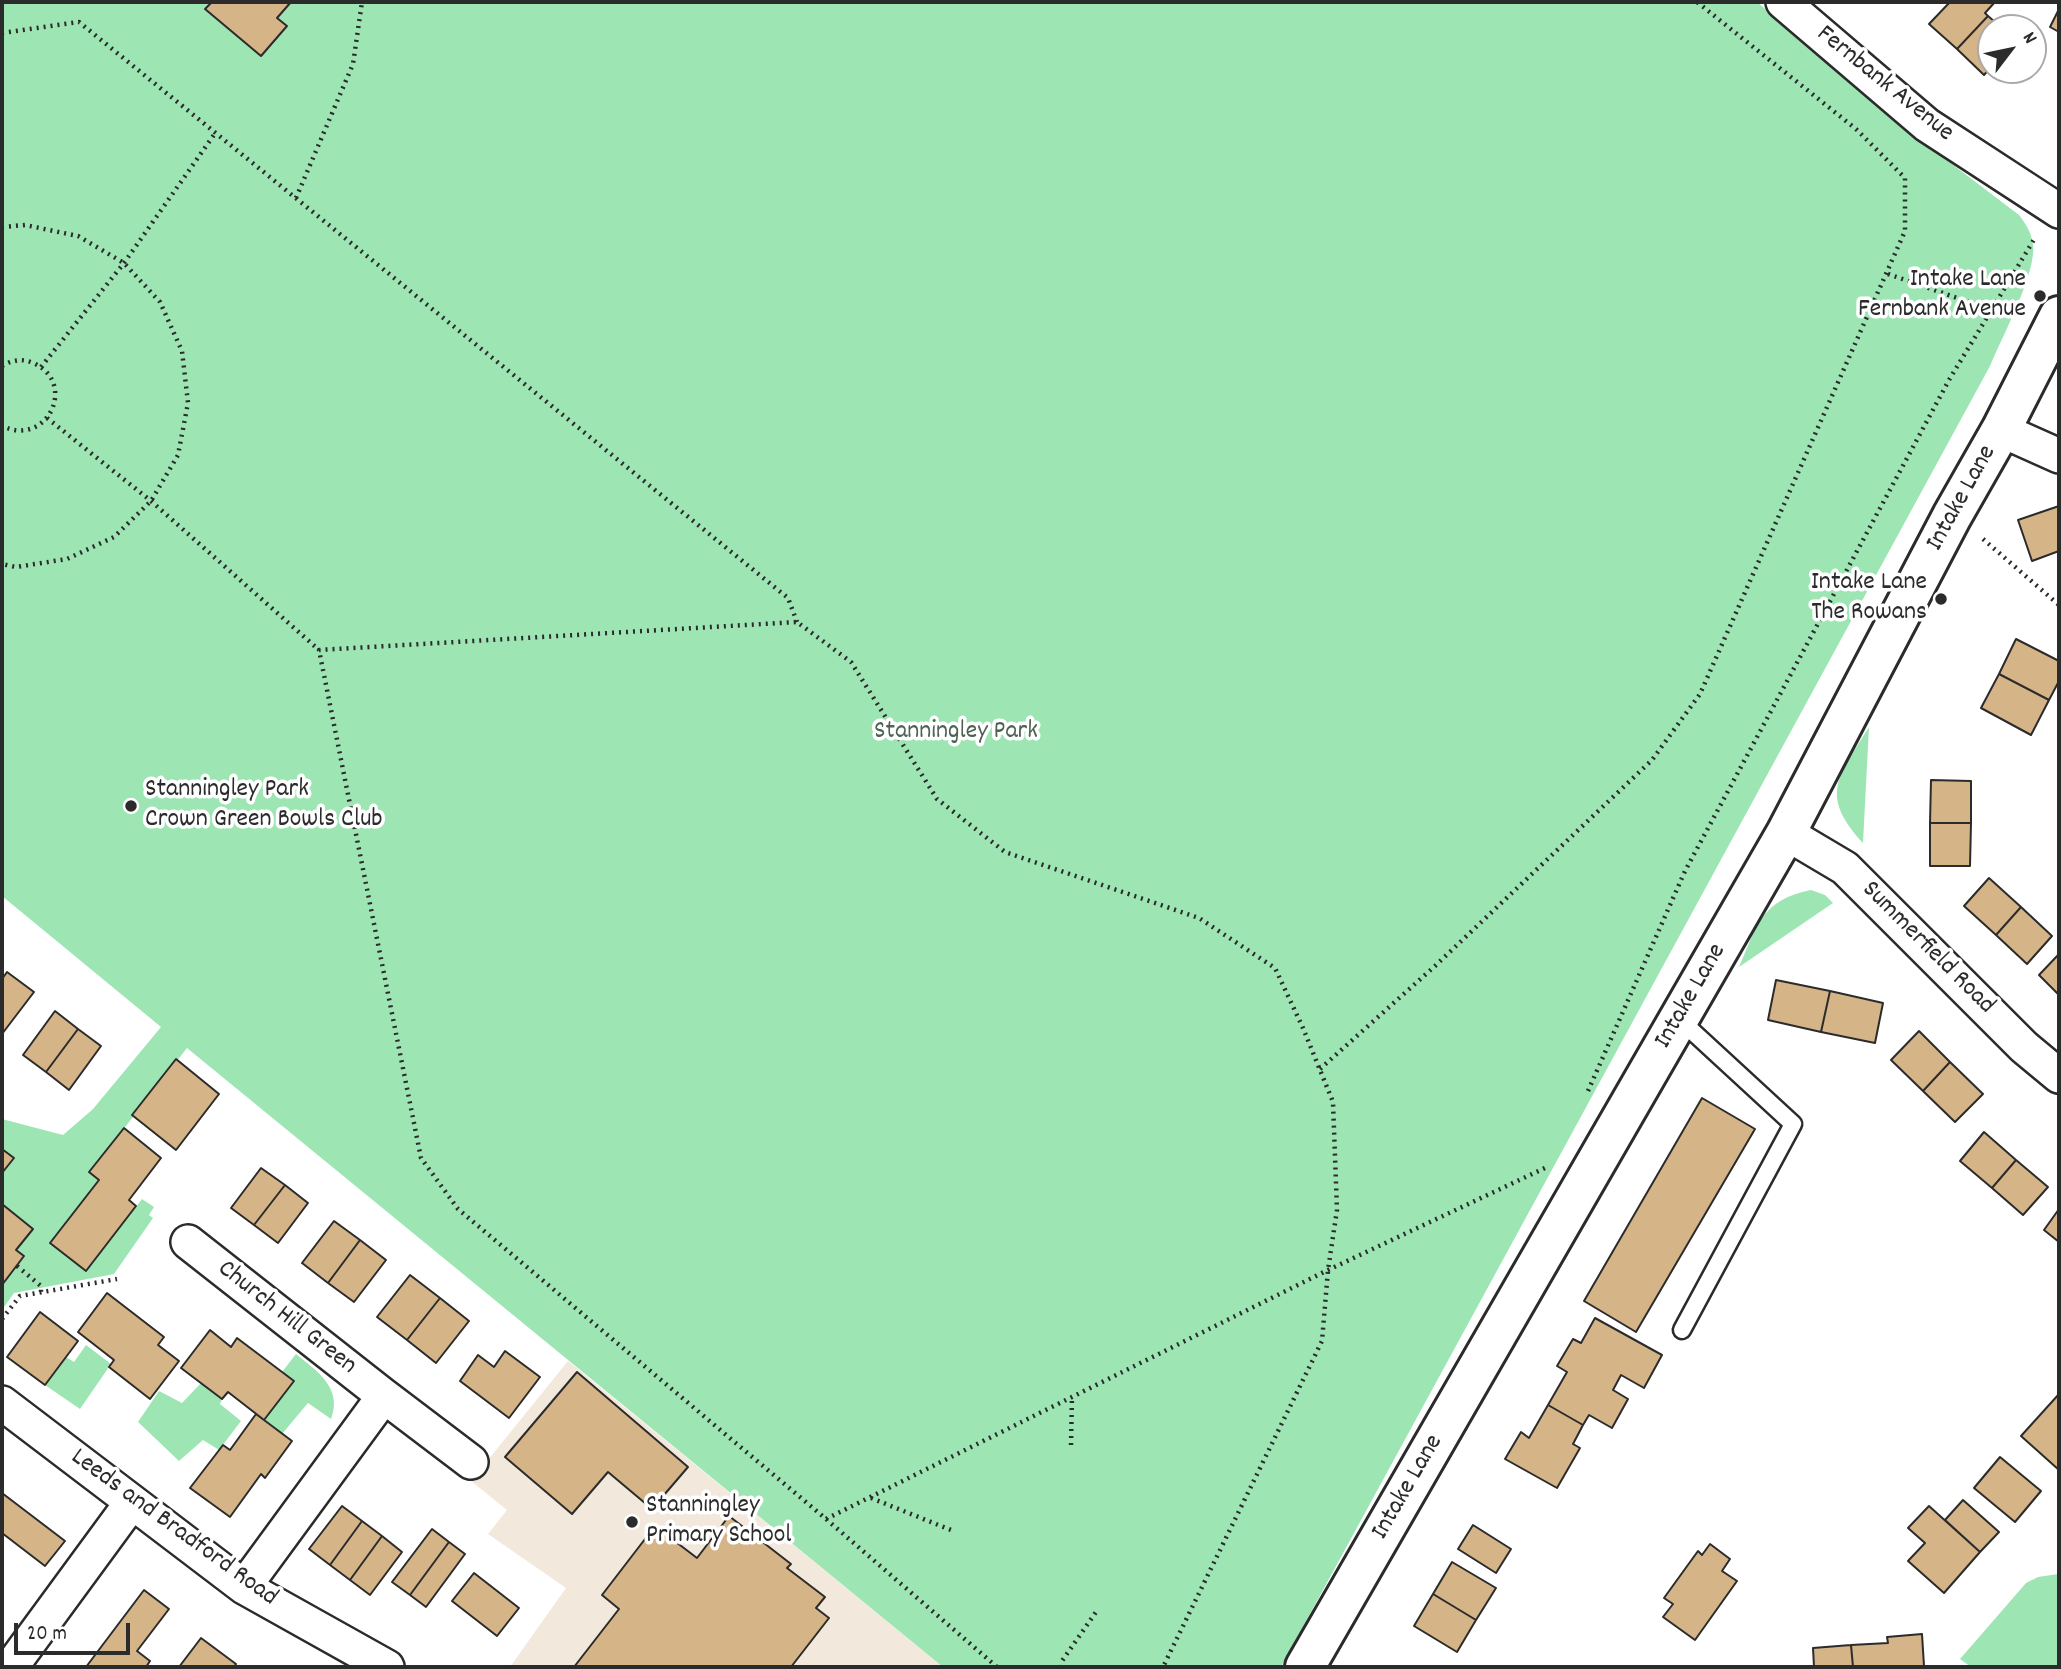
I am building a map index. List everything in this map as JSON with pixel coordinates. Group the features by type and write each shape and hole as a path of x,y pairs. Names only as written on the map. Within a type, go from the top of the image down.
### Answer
{"street":[{"name":"Fernbank Avenue","path":"1783,2 1927,125 2057,209"},
{"name":"Intake Lane","path":"1305,1667 1786,832 2059,316"},
{"path":"2001,430 2059,456"},
{"name":"Summerfield Road","path":"1786,832 1845,868 2024,1047 2059,1076"},
{"name":"Church Hill Green","path":"188,1242 471,1462"},
{"path":"244,1587 384,1396"},
{"name":"Leeds and Bradford Road","path":"2,1403 244,1587 387,1667"},
{"path":"6,1666 132,1502"}],"lane":[{"path":"1679,1019 1793,1124 1682,1330"}],"path":[{"path":"296,198 352,64 362,2"},
{"path":"1320,1069 1435,966 1652,760 1700,694 1905,231 1905,178 1856,129 1698,2"},
{"path":"2,33 79,22 788,598 797,622 851,662 937,799 1005,852 1199,918 1275,968 1333,1102 1338,1210 1328,1270 1322,1341 1163,1667"},
{"path":"41,367 124,263 216,132"},
{"path":"1585,1098 1685,871 1949,380 2057,209"},
{"path":"2,227 25,225 78,236 124,263 160,302 182,351 188,403 177,455 151,501 114,537 67,559 16,567 2,564"},
{"path":"1888,274 1992,310"},
{"path":"2,366 20,360 31,362 41,367 54,386 53,408 47,418 30,430 19,431 2,426"},
{"path":"47,418 151,501 319,650 421,1158 457,1209 826,1519 997,1667"},
{"path":"1952,516 1996,549 2059,605"},
{"path":"319,650 797,622"},
{"path":"826,1519 1328,1270 1558,1162"},
{"path":"17,1266 41,1286 41,1292"},
{"path":"2,1319 20,1296 117,1279"},
{"path":"1071,1445 1072,1397"},
{"path":"870,1497 951,1530"},
{"path":"1061,1667 1062,1661 1096,1612"}],"shaded area":[{"name":"Stanningley Primary School","path":"568,1361 943,1667 510,1667 566,1588 488,1534 507,1510 471,1481"}],"green space":[{"name":"Stanningley Park","path":"2,2 1757,2 1919,139 2019,215 2031,236 2033,256 2024,287 1990,366 1281,1667 943,1667 187,1048 90,1172 99,1180 50,1242 86,1271 142,1199 154,1207 149,1215 153,1218 114,1274 14,1293 2,1310 2,1119 63,1135 93,1109 161,1027 2,896"},
{"path":"1869,727 1863,843 1849,826 1837,798 1842,772"},
{"path":"1811,890 1825,895 1833,903 1739,967 1757,927 1771,908 1794,894"},
{"path":"86,1345 111,1364 80,1409 45,1385 66,1357 74,1362"},
{"path":"296,1354 326,1381 334,1398 334,1408 331,1419 308,1403 282,1434 264,1421 294,1381 282,1372"},
{"path":"201,1383 222,1399 220,1404 241,1421 219,1450 203,1440 179,1461 138,1422 159,1391 182,1403"},
{"path":"2058,1574 2059,1667 1971,1667 1960,1659 2026,1583 2038,1577"}],"building":[{"path":"212,2 291,2 277,18 287,26 261,56 205,9"},
{"path":"1950,2 1995,2 1986,14 1977,14 1977,28 1957,49 1929,24"},
{"path":"2059,9 2059,32 2050,27"},
{"path":"1977,28 1977,68 1957,49"},
{"path":"2059,506 2059,551 2032,561 2018,520"},
{"path":"2016,639 2059,661 2059,681 2049,700 1999,674"},
{"path":"1999,674 2049,700 2031,735 1981,708"},
{"path":"1931,780 1971,781 1971,823 1930,823"},
{"path":"1930,823 1971,823 1970,866 1930,866"},
{"path":"1989,878 2021,907 1996,935 1964,906"},
{"path":"2021,907 2052,936 2027,964 1996,935"},
{"path":"2059,954 2059,995 2039,975"},
{"path":"7,972 34,992 2,1034 2,979"},
{"path":"1776,980 1830,991 1821,1032 1768,1020"},
{"path":"1830,991 1883,1003 1875,1043 1821,1032"},
{"path":"55,1011 78,1029 46,1072 23,1055"},
{"path":"78,1029 101,1046 69,1090 46,1072"},
{"path":"1919,1031 1950,1062 1923,1091 1891,1060"},
{"path":"176,1059 219,1094 176,1150 132,1115"},
{"path":"1950,1062 1983,1094 1955,1122 1923,1091"},
{"path":"1702,1098 1755,1129 1636,1332 1584,1301"},
{"path":"124,1128 161,1158 129,1200 136,1206 86,1271 50,1243 99,1180 89,1172"},
{"path":"1984,1132 2016,1160 1992,1188 1960,1161"},
{"path":"2,1149 14,1158 2,1173"},
{"path":"2016,1160 2048,1187 2023,1215 1992,1188"},
{"path":"261,1168 285,1185 254,1225 231,1208"},
{"path":"285,1185 308,1203 278,1243 254,1225"},
{"path":"2,1204 33,1229 16,1250 24,1256 2,1285"},
{"path":"2059,1209 2059,1242 2044,1230"},
{"path":"334,1221 360,1240 328,1283 302,1263"},
{"path":"360,1240 386,1260 354,1302 328,1283"},
{"path":"410,1275 440,1298 407,1340 377,1317"},
{"path":"107,1293 164,1337 158,1345 179,1361 150,1399 109,1367 114,1360 78,1332"},
{"path":"440,1298 469,1321 436,1363 407,1340"},
{"path":"40,1312 78,1341 45,1385 7,1357"},
{"path":"1595,1318 1662,1355 1644,1388 1621,1375 1613,1390 1628,1399 1612,1428 1589,1415 1583,1425 1548,1405 1567,1372 1557,1366 1573,1339 1581,1343"},
{"path":"210,1330 231,1347 237,1338 294,1381 264,1420 228,1392 222,1399 181,1368"},
{"path":"505,1351 540,1377 509,1418 460,1381 478,1355 494,1367"},
{"path":"577,1372 688,1467 652,1509 608,1472 572,1514 505,1457"},
{"path":"2059,1394 2059,1470 2021,1436"},
{"path":"1548,1405 1583,1425 1573,1444 1580,1448 1557,1488 1505,1459 1521,1432 1529,1438"},
{"path":"256,1414 292,1441 265,1478 261,1474 230,1517 190,1488 223,1445 230,1450"},
{"path":"2000,1457 2041,1491 2015,1522 1974,1488"},
{"path":"2,1493 65,1541 45,1566 2,1533"},
{"path":"1963,1500 1999,1532 1980,1552 1945,1520"},
{"path":"342,1506 362,1521 330,1565 309,1549"},
{"path":"1929,1506 1980,1552 1944,1593 1908,1561 1925,1543 1908,1528"},
{"path":"729,1516 791,1564 787,1568 825,1597 816,1608 829,1618 791,1667 574,1667 619,1609 602,1595 655,1526 697,1558"},
{"path":"362,1521 382,1536 350,1580 330,1565"},
{"path":"1473,1525 1511,1549 1496,1573 1458,1549"},
{"path":"432,1529 449,1542 410,1595 392,1582"},
{"path":"382,1536 402,1552 370,1595 350,1580"},
{"path":"449,1542 465,1554 426,1607 410,1595"},
{"path":"1710,1544 1730,1559 1722,1571 1737,1581 1695,1640 1663,1617 1673,1604 1664,1598 1698,1551 1702,1555"},
{"path":"1452,1562 1496,1588 1476,1620 1433,1594"},
{"path":"474,1573 519,1608 497,1636 452,1601"},
{"path":"144,1590 169,1609 137,1651 150,1661 146,1667 86,1667"},
{"path":"1433,1594 1476,1620 1457,1652 1414,1626"},
{"path":"1922,1634 1924,1666 1853,1667 1851,1645 1888,1643 1887,1637"},
{"path":"201,1638 236,1664 234,1667 179,1667"},
{"path":"1851,1645 1853,1667 1814,1667 1813,1648"}],"place":[{"name":"Intake Lane Fernbank Avenue","path":"2040,296"},
{"name":"Intake Lane The Rowans","path":"1941,599"},
{"name":"Stanningley Park Crown Green Bowls Club","path":"131,806"},
{"name":"Stanningley Primary School","path":"632,1522"}]}
